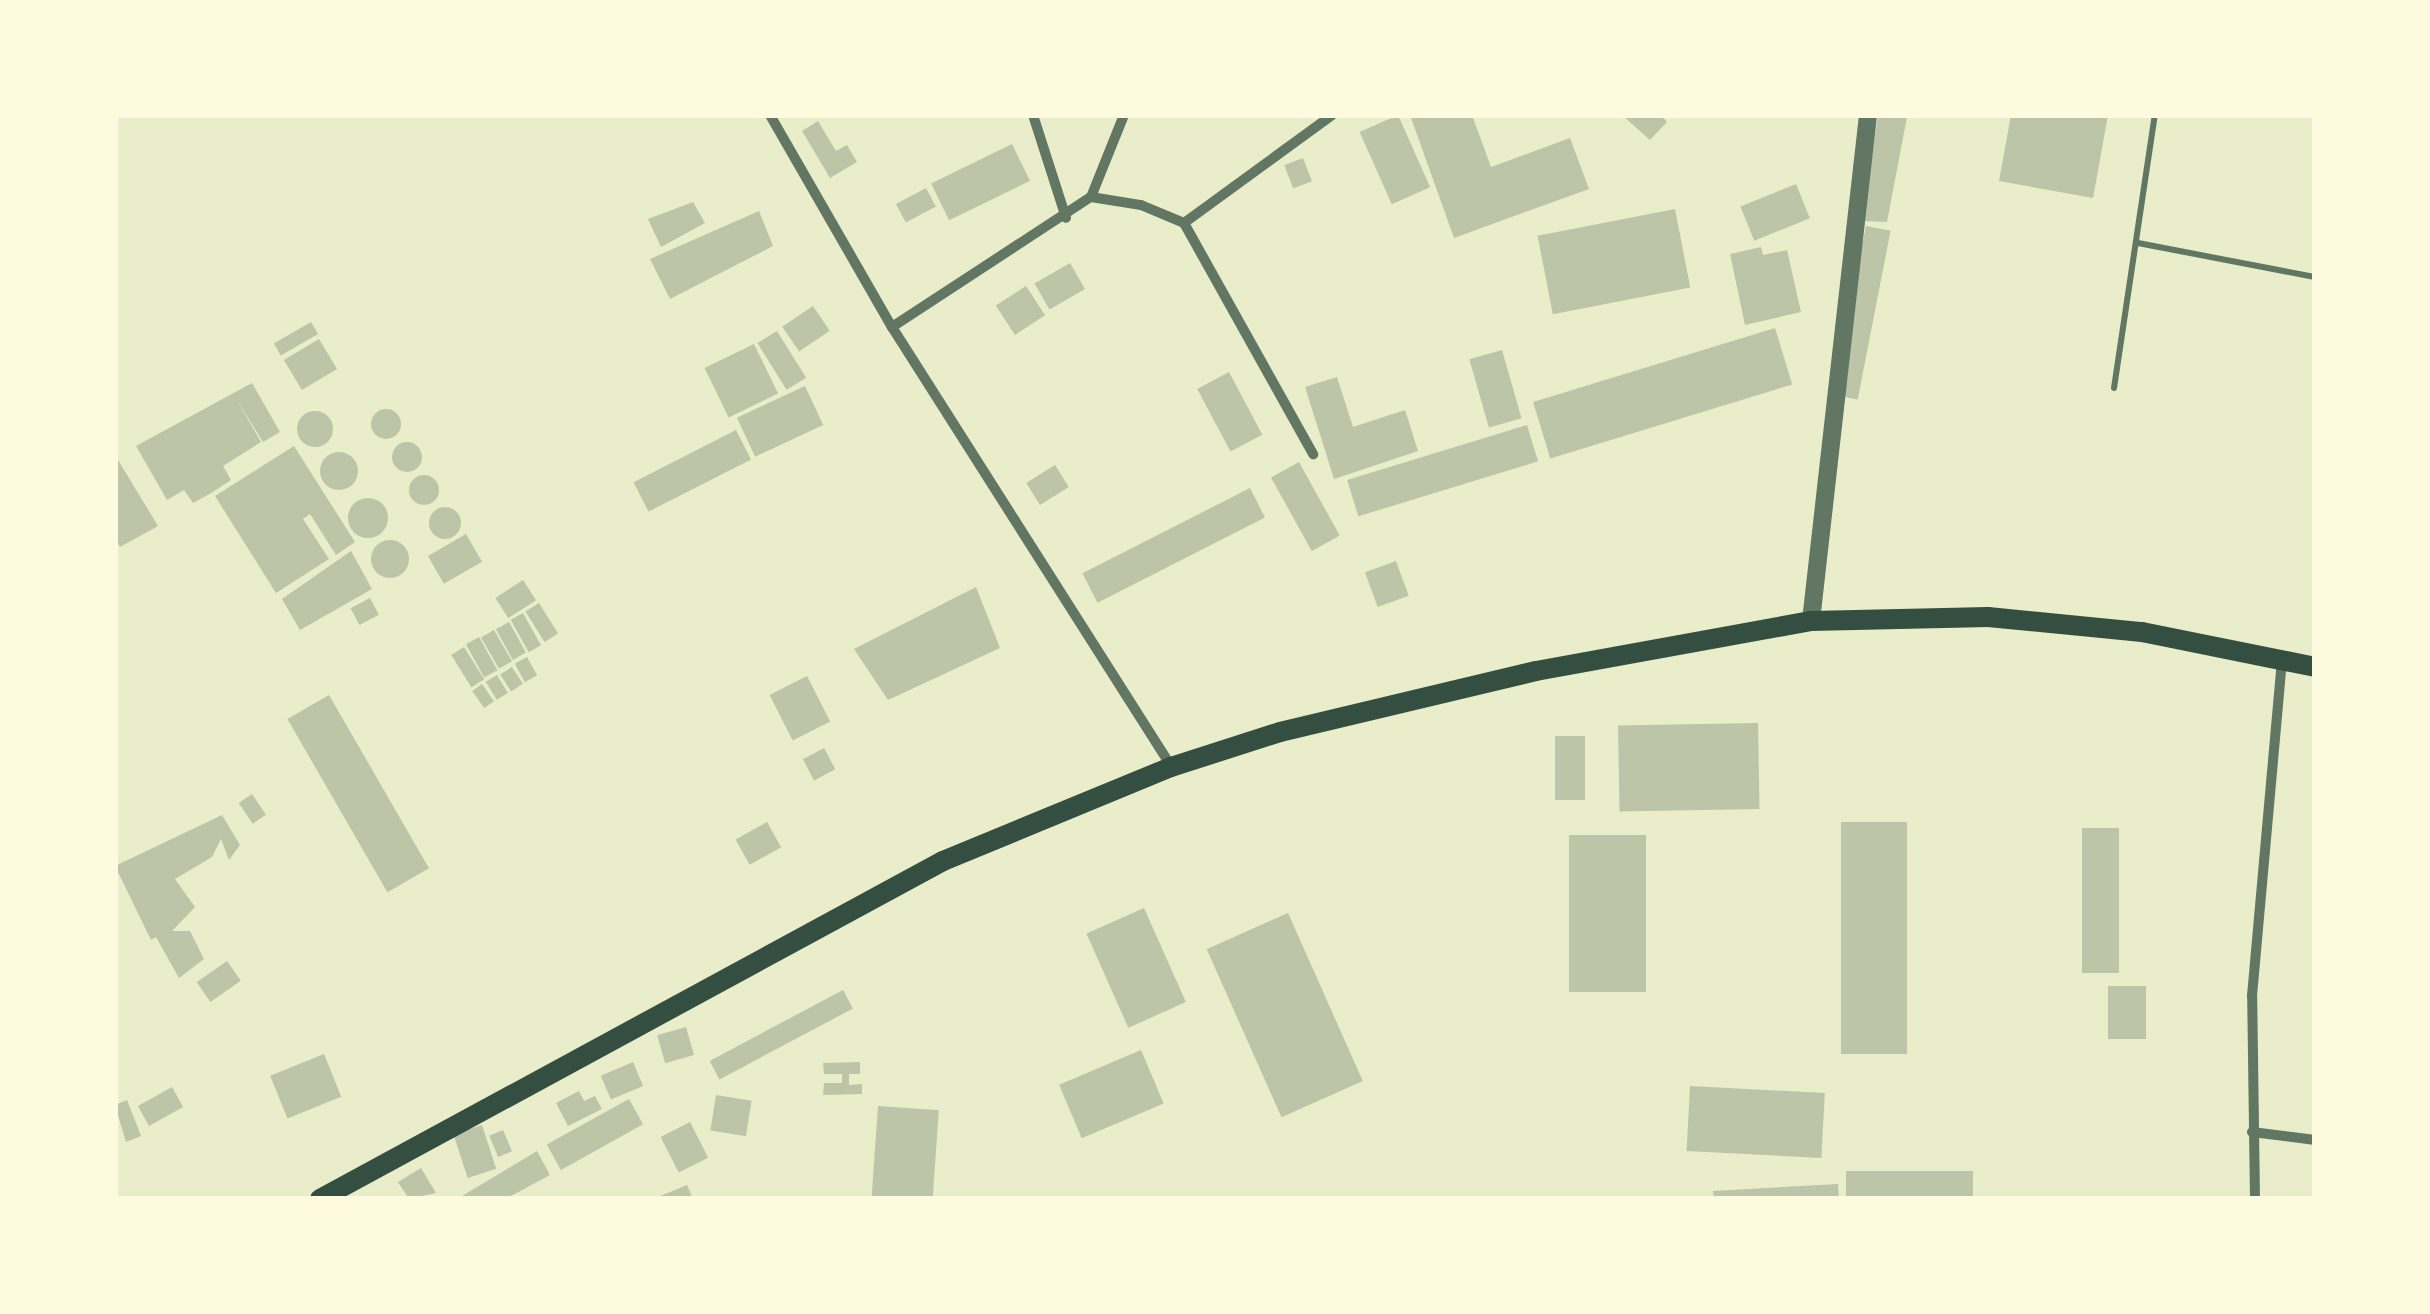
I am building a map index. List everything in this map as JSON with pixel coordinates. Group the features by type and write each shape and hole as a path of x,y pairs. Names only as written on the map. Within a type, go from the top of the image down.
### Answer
{"main road":[{"path":"320,1199 943,860 1171,767 1418,697 1810,622 1988,618 2142,632 2315,667"}],"street":[{"path":"770,115 892,327 1171,767"},
{"path":"1032,115 1066,218"},
{"path":"892,327 1066,218 1090,197 1124,115"},
{"path":"1184,223 1332,115"},
{"path":"1810,622 1868,115"},
{"path":"1090,197 1142,205 1184,223 1313,454"},
{"path":"2254,1199 2252,1132 2259,888 2282,660"},
{"path":"2252,1132 2315,1140"}],"lane":[{"path":"2114,388 2155,115"},
{"path":"2138,243 2315,278"}],"building":[{"path":"1398,115 1430,187 1392,204 1360,132"},
{"path":"1410,115 1472,115 1491,167 1570,138 1589,189 1454,238"},
{"path":"1622,115 1661,115 1667,122 1650,140"},
{"path":"1878,115 1907,117 1887,222 1862,221"},
{"path":"2011,115 2108,115 2093,198 1999,181"},
{"path":"818,121 836,151 847,145 857,162 830,178 802,131"},
{"path":"1012,144 1030,181 949,220 931,183"},
{"path":"1303,158 1312,181 1293,189 1284,165"},
{"path":"1796,184 1810,218 1754,241 1740,206"},
{"path":"926,188 936,207 906,223 896,204"},
{"path":"693,202 705,223 661,247 648,219"},
{"path":"1675,209 1690,288 1553,314 1538,236"},
{"path":"759,211 773,246 670,299 650,259"},
{"path":"1866,226 1891,231 1858,400 1833,395"},
{"path":"1761,247 1763,255 1787,250 1801,312 1745,325 1730,254"},
{"path":"1070,263 1085,289 1049,309 1034,284"},
{"path":"1026,286 1045,315 1015,335 996,306"},
{"path":"813,306 830,331 799,352 782,327"},
{"path":"311,322 318,334 281,356 274,344"},
{"path":"1775,328 1792,384 1550,458 1533,402"},
{"path":"777,331 806,378 787,390 757,343"},
{"path":"319,339 337,369 302,390 284,360"},
{"path":"754,344 778,393 729,418 705,368"},
{"path":"1502,350 1522,418 1489,428 1469,359"},
{"path":"1229,372 1262,435 1231,452 1197,389"},
{"path":"1337,377 1353,427 1405,410 1418,451 1334,479 1305,387"},
{"path":"252,383 280,432 263,442 237,400 261,442 223,466 231,480 213,492 193,503 184,490 167,500 136,446"},
{"path":"805,386 823,425 755,457 737,418"},
{"path":"386,409 397,413 401,424 397,435 386,439 375,435 371,424 375,413"},
{"path":"315,411 328,416 333,429 328,442 315,447 302,442 297,429 302,416"},
{"path":"1527,425 1538,461 1358,516 1347,480"},
{"path":"736,430 751,459 649,512 634,482"},
{"path":"407,442 418,446 422,457 418,468 407,472 396,468 392,457 396,446"},
{"path":"294,446 355,542 336,555 310,514 303,519 329,559 276,593 215,496"},
{"path":"339,452 353,457 358,471 353,485 339,490 325,485 320,471 325,457"},
{"path":"118,460 158,526 120,547 115,537"},
{"path":"1299,462 1340,535 1312,551 1271,478"},
{"path":"1055,465 1069,487 1040,505 1026,483"},
{"path":"424,475 438,484 439,490 430,504 424,505 410,496 409,490 418,476"},
{"path":"1250,488 1265,517 1097,603 1082,573"},
{"path":"368,498 382,504 388,518 382,532 368,538 354,532 348,518 354,504"},
{"path":"445,507 456,512 461,523 456,534 445,539 434,534 429,523 434,512"},
{"path":"466,534 482,562 444,584 428,556"},
{"path":"390,540 404,545 409,559 404,573 390,578 376,573 371,559 376,545"},
{"path":"351,551 372,589 300,630 282,599"},
{"path":"1396,561 1409,596 1378,607 1365,572"},
{"path":"523,580 536,600 508,618 495,598"},
{"path":"976,587 1000,648 888,700 854,649"},
{"path":"370,598 379,615 359,625 351,608"},
{"path":"539,603 558,634 545,642 525,611"},
{"path":"523,613 541,645 529,652 511,620"},
{"path":"509,622 526,653 513,660 496,629"},
{"path":"494,630 512,661 499,669 481,638"},
{"path":"479,637 497,670 484,678 466,644"},
{"path":"464,647 484,679 471,687 451,655"},
{"path":"527,657 537,675 525,682 515,664"},
{"path":"512,667 523,684 511,691 500,675"},
{"path":"497,675 508,693 497,700 486,682"},
{"path":"807,676 830,721 793,741 770,695"},
{"path":"482,684 494,701 484,708 472,691"},
{"path":"329,695 429,868 387,892 287,719"},
{"path":"1758,723 1760,809 1620,811 1618,725"},
{"path":"1555,736 1585,736 1585,800 1555,800"},
{"path":"824,748 835,769 814,780 803,759"},
{"path":"252,794 266,815 253,824 239,803"},
{"path":"222,815 240,845 229,860 221,839 212,857 175,879 195,907 172,931 190,931 204,959 179,978 156,937 151,940 115,866"},
{"path":"767,822 781,847 750,865 736,839"},
{"path":"1841,822 1907,822 1907,1054 1841,1054"},
{"path":"2082,828 2119,828 2119,973 2082,973"},
{"path":"1569,835 1646,835 1646,992 1569,992"},
{"path":"1144,908 1186,1002 1128,1028 1086,934"},
{"path":"1288,913 1363,1081 1282,1117 1207,949"},
{"path":"227,961 241,981 210,1002 197,982"},
{"path":"2108,986 2146,986 2146,1039 2108,1039"},
{"path":"843,990 853,1009 720,1079 710,1061"},
{"path":"686,1027 694,1055 665,1063 657,1035"},
{"path":"1141,1050 1164,1103 1082,1138 1059,1085"},
{"path":"324,1054 341,1097 287,1118 270,1076"},
{"path":"633,1062 643,1086 611,1100 601,1076"},
{"path":"860,1062 860,1074 849,1074 849,1085 862,1084 862,1094 823,1095 824,1083 842,1083 842,1074 824,1074 823,1063"},
{"path":"1690,1086 1825,1093 1821,1158 1687,1151"},
{"path":"172,1087 183,1107 149,1126 138,1106"},
{"path":"579,1091 584,1101 595,1096 602,1109 568,1126 556,1103"},
{"path":"716,1095 752,1101 746,1136 710,1131"},
{"path":"629,1099 643,1124 561,1170 547,1145"},
{"path":"127,1100 141,1136 126,1142 115,1105"},
{"path":"878,1106 939,1110 933,1199 872,1198"},
{"path":"690,1122 708,1158 679,1173 661,1137"},
{"path":"482,1125 496,1169 468,1178 453,1134"},
{"path":"503,1130 512,1151 498,1157 489,1136"},
{"path":"537,1151 550,1175 505,1199 457,1199"},
{"path":"421,1168 436,1193 409,1199 398,1182"},
{"path":"1846,1171 1973,1171 1973,1199 1846,1199"},
{"path":"1838,1184 1839,1199 1714,1199 1713,1191"},
{"path":"687,1185 693,1199 653,1199"}]}
